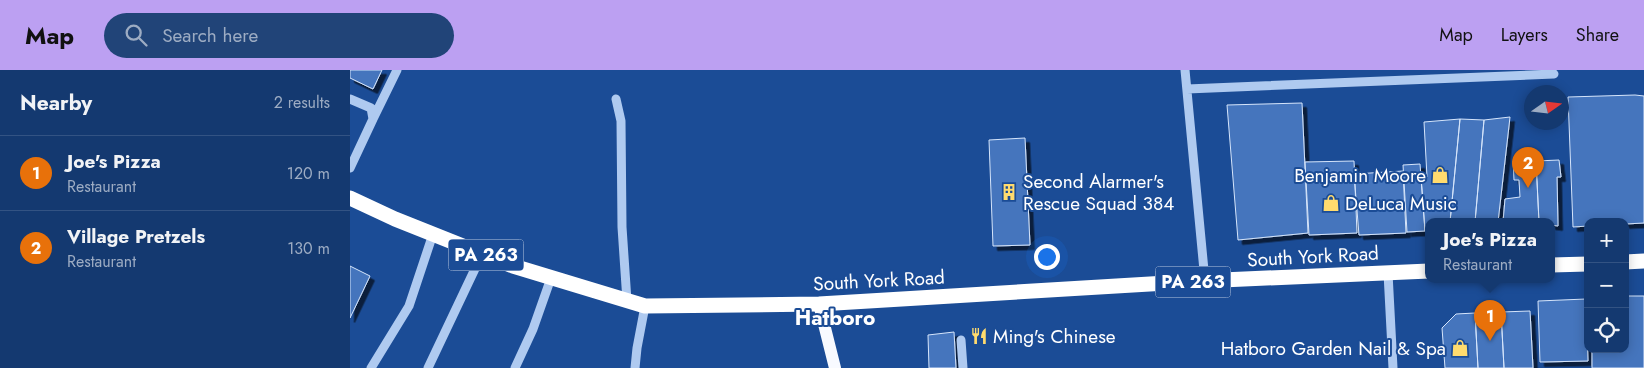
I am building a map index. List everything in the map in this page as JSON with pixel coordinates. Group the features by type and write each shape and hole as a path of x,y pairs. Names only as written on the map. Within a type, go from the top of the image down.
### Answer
{"highway":[{"name":"South York Road","path":"350,198 513,266 645,306 819,304 1205,281 1425,271"},
{"path":"1629,262 1644,261"},
{"path":"1555,265 1584,264"}],"main road":[{"path":"819,304 835,368"}],"street":[{"path":"350,168 397,70"},
{"path":"1185,70 1205,281"},
{"path":"1187,89 1554,74"},
{"path":"350,99 371,108 373,119"},
{"path":"616,99 621,121 621,209 626,300"},
{"path":"371,368 409,306 433,234"},
{"path":"428,368 482,254"},
{"path":"1388,273 1393,368"},
{"path":"515,368 534,329 551,278"},
{"path":"636,368 637,348 645,306"},
{"path":"961,340 963,368"}],"building":[{"path":"350,70 382,70 373,89 350,78"},
{"path":"1644,96 1644,223 1629,224 1629,218 1584,218 1584,226 1573,227 1569,97"},
{"path":"1302,103 1308,233 1238,240 1227,105"},
{"path":"1510,117 1498,218 1475,218 1484,120"},
{"name":"Benjamin Moore","path":"1460,119 1450,218 1425,218 1425,231 1421,176 1427,177 1424,122"},
{"path":"1460,119 1484,120 1475,218 1450,218"},
{"name":"Second Alarmer's Rescue Squad 384","path":"1025,138 1030,245 993,246 989,140"},
{"path":"1559,160 1561,177 1557,177 1558,226 1555,226 1555,218 1539,218 1536,161"},
{"name":"DeLuca Music","path":"1354,161 1357,233 1309,235 1305,162"},
{"path":"1513,161 1536,161 1539,218 1503,218 1505,199 1520,197 1519,180 1514,180"},
{"path":"1420,164 1425,231 1407,232 1403,165"},
{"path":"1403,171 1406,233 1359,235 1354,174"},
{"path":"350,266 370,276 350,318"},
{"path":"1629,296 1644,296 1644,368 1592,368 1592,353 1629,353"},
{"path":"1584,299 1584,353 1588,353 1588,361 1540,362 1538,301"},
{"path":"1530,311 1533,368 1504,368 1501,312"},
{"path":"1501,312 1504,368 1478,368 1475,313"},
{"name":"Hatboro Garden Nail & Spa","path":"1475,313 1478,368 1445,368 1442,328 1456,314"},
{"path":"954,332 956,368 929,368 928,335"}],"place":[{"name":"Benjamin Moore","path":"1440,175"},
{"name":"Village Pretzels","path":"1528,188"},
{"name":"Second Alarmer's Rescue Squad 384","path":"1009,192"},
{"name":"DeLuca Music","path":"1331,203"},
{"name":"Ming's Chinese","path":"979,336"},
{"name":"Joe's Pizza","path":"1490,341"},
{"name":"Hatboro Garden Nail & Spa","path":"1460,348"}],"district":[{"name":"Hatboro","path":"835,318"}]}
